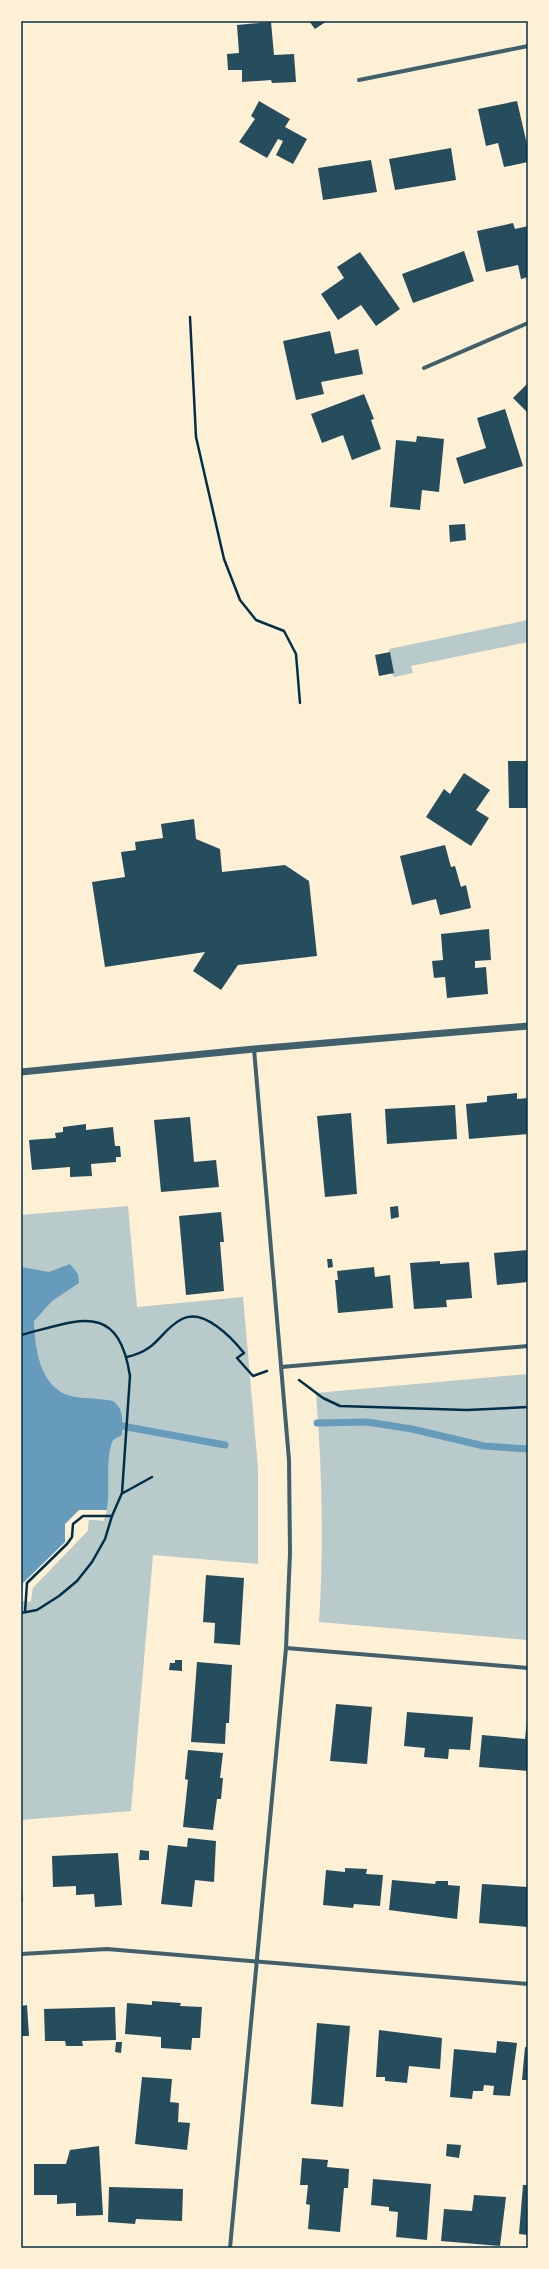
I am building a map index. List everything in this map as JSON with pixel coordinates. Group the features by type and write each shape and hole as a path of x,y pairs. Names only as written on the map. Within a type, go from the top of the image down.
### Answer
{"street":[{"path":"359,80 528,46"},
{"path":"424,368 528,323"},
{"path":"21,1072 254,1049 528,1026"},
{"path":"230,2248 286,1648 290,1553 289,1460 254,1049"},
{"path":"281,1366 528,1346"},
{"path":"286,1648 528,1668"},
{"path":"21,1954 107,1949 256,1960 528,1984"}],"path":[{"path":"190,317 196,437 224,559 240,600 256,620 284,631 296,654 300,703"},
{"path":"127,1357 146,1352 183,1319 193,1318 206,1320 231,1336 244,1352 237,1358 252,1376 281,1366 323,1398 340,1406 467,1410 528,1407"},
{"path":"21,1335 74,1321 88,1320 99,1322 114,1331 127,1357 130,1376 126,1410 126,1444 122,1493 112,1516 105,1539 92,1562 77,1581 59,1596 37,1610 21,1613"},
{"path":"122,1493 152,1477"},
{"path":"25,1612 27,1583 67,1544 72,1537 74,1524 82,1516 112,1516"}],"shaded area":[{"path":"528,620 528,642 411,666 413,673 394,677 391,673 389,649"},
{"path":"128,1206 137,1307 243,1297 258,1468 258,1564 153,1555 131,1811 21,1820 21,1215"},
{"path":"528,1374 528,1640 319,1622 321,1593 322,1508 316,1393"}],"water":[{"path":"70,1264 78,1274 79,1283 52,1301 34,1321 36,1343 41,1365 45,1376 60,1392 76,1397 113,1401 121,1412 122,1435 113,1440 110,1450 108,1469 108,1500 104,1521 89,1520 88,1531 33,1588 31,1602 21,1601 21,1267 49,1272"}],"pier":[{"path":"79,1510 107,1510 104,1521 89,1520 88,1531 33,1588 31,1602 21,1601 23,1583 65,1542 65,1524"}],"building":[{"path":"309,21 327,21 315,29"},
{"path":"271,22 274,55 294,54 296,82 272,83 271,80 242,82 242,70 228,70 227,54 239,53 237,25"},
{"path":"259,101 290,119 285,127 307,139 293,164 276,155 283,141 278,139 267,158 239,142 255,119 251,116"},
{"path":"517,101 528,149 528,162 504,167 498,143 486,146 478,109"},
{"path":"451,148 456,180 395,190 389,159"},
{"path":"371,160 377,192 323,200 318,168"},
{"path":"513,223 515,229 528,226 528,277 521,279 518,265 486,272 477,231"},
{"path":"464,251 474,281 413,303 402,274"},
{"path":"360,252 400,309 376,326 361,305 338,320 321,294 344,278 337,267"},
{"path":"330,331 335,354 358,349 363,374 321,382 324,394 296,400 283,341"},
{"path":"528,383 528,413 513,398"},
{"path":"364,394 374,419 371,420 381,449 352,460 343,435 322,443 311,414"},
{"path":"505,409 523,466 464,484 456,458 486,448 477,418"},
{"path":"417,436 444,439 439,492 422,490 420,510 390,507 396,440 416,442"},
{"path":"465,524 466,540 450,542 449,525"},
{"path":"390,652 394,673 379,676 375,655"},
{"path":"508,761 528,761 528,808 509,808"},
{"path":"464,773 490,790 476,810 489,818 471,846 426,817 444,789 450,794"},
{"path":"194,819 196,839 220,849 222,872 285,865 309,881 317,956 238,965 221,990 193,971 205,952 105,967 92,882 125,877 121,852 136,850 135,842 163,838 161,824"},
{"path":"445,845 451,867 455,866 461,887 466,885 471,908 440,915 436,899 412,905 400,856"},
{"path":"489,929 491,960 475,961 475,968 486,967 488,994 447,998 445,977 434,978 432,961 443,960 441,934"},
{"path":"517,1093 517,1099 528,1098 528,1134 469,1139 466,1104 487,1102 487,1096"},
{"path":"455,1105 457,1139 387,1144 385,1109"},
{"path":"351,1113 357,1194 325,1197 317,1116"},
{"path":"190,1117 194,1162 216,1160 219,1187 161,1192 154,1120"},
{"path":"86,1124 86,1130 113,1127 115,1146 120,1146 121,1157 116,1157 116,1162 91,1164 92,1176 70,1177 70,1167 32,1170 29,1140 56,1138 55,1133 63,1132 63,1127"},
{"path":"398,1206 399,1217 391,1219 390,1207"},
{"path":"221,1212 224,1242 220,1242 224,1291 186,1295 179,1216"},
{"path":"528,1250 528,1282 497,1285 494,1253"},
{"path":"327,1259 332,1259 333,1267 328,1268"},
{"path":"440,1261 440,1264 469,1262 472,1298 446,1300 447,1307 414,1309 410,1263"},
{"path":"374,1267 375,1277 390,1275 393,1308 338,1313 335,1280 338,1280 337,1271"},
{"path":"206,1575 244,1578 240,1645 214,1643 215,1623 203,1622"},
{"path":"175,1660 182,1660 182,1671 169,1670 170,1663 175,1663"},
{"path":"197,1662 232,1665 229,1723 226,1723 225,1744 191,1742"},
{"path":"336,1704 372,1707 367,1764 330,1761"},
{"path":"407,1712 473,1717 470,1750 449,1749 448,1759 424,1757 425,1748 404,1746"},
{"path":"527,1721 528,1771 479,1767 482,1735 525,1739"},
{"path":"188,1750 223,1753 220,1778 223,1778 221,1799 217,1799 213,1830 183,1827 188,1780 185,1779"},
{"path":"188,1838 216,1841 214,1882 195,1880 192,1907 161,1904 168,1845 187,1847"},
{"path":"140,1850 149,1851 149,1860 139,1860"},
{"path":"118,1853 122,1905 95,1907 94,1894 76,1895 76,1886 53,1887 52,1856"},
{"path":"345,1868 367,1869 366,1874 383,1875 380,1906 354,1904 353,1908 323,1905 326,1870 345,1872"},
{"path":"392,1880 435,1884 436,1881 448,1881 448,1885 460,1886 457,1919 389,1910"},
{"path":"482,1884 528,1887 528,1927 479,1923"},
{"path":"22,1891 23,1901 21,1901"},
{"path":"152,2001 181,2003 180,2006 202,2007 200,2038 192,2038 191,2050 161,2048 161,2037 125,2034 127,2003 152,2005"},
{"path":"27,2005 29,2036 21,2036 21,2006"},
{"path":"115,2007 116,2040 82,2041 83,2046 66,2046 65,2041 45,2041 44,2009"},
{"path":"317,2023 350,2026 343,2107 311,2104"},
{"path":"379,2030 442,2038 440,2069 409,2066 407,2083 385,2081 385,2077 376,2077"},
{"path":"497,2041 517,2043 510,2096 493,2095 494,2086 484,2085 483,2091 473,2091 472,2099 450,2097 454,2049 496,2053"},
{"path":"116,2042 122,2042 121,2053 115,2052"},
{"path":"525,2047 528,2048 528,2080 522,2080"},
{"path":"142,2077 172,2079 170,2102 179,2103 178,2122 190,2123 187,2150 135,2144"},
{"path":"447,2144 461,2145 459,2158 446,2156"},
{"path":"99,2146 103,2215 76,2216 76,2203 57,2204 57,2195 34,2195 34,2164 66,2164 70,2150"},
{"path":"302,2158 328,2160 327,2167 349,2169 348,2188 344,2188 340,2232 308,2229 310,2205 306,2204 308,2185 300,2185"},
{"path":"373,2179 431,2184 427,2240 396,2237 398,2212 389,2211 389,2207 371,2205"},
{"path":"523,2185 528,2185 528,2235 519,2234"},
{"path":"109,2187 183,2189 182,2221 136,2219 135,2224 108,2222"},
{"path":"474,2195 506,2197 500,2246 441,2241 444,2209 472,2211"}],"waterway":[{"path":"317,1423 367,1422 412,1429 484,1446 528,1449"},
{"path":"113,1429 122,1426 225,1445"}]}
